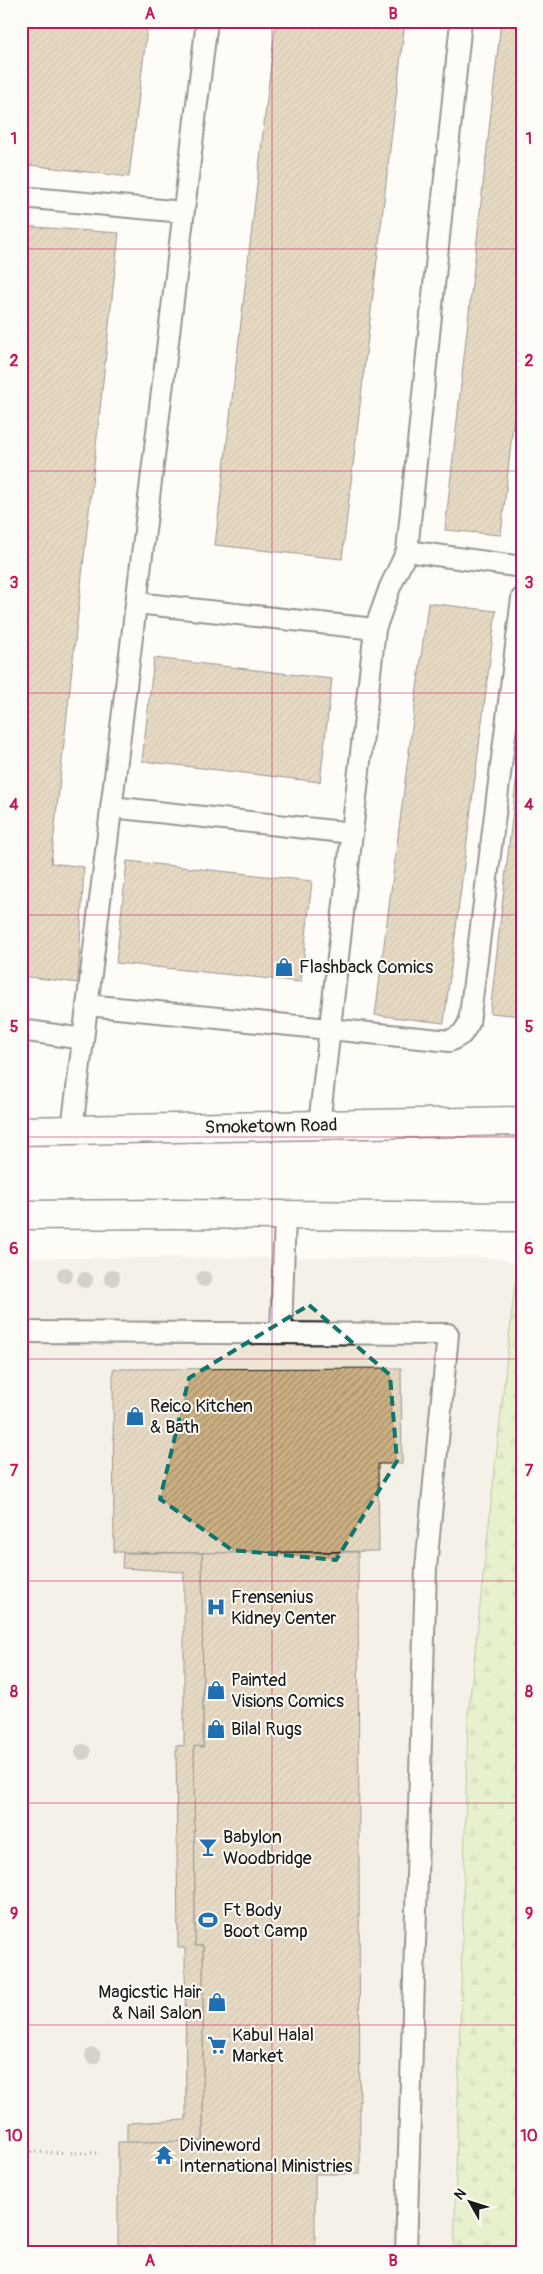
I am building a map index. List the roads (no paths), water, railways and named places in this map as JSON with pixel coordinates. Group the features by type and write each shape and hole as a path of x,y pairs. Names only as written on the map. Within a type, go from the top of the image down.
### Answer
{"main road":[{"name":"Smoketown Road","path":"21,1131 522,1121"},
{"path":"21,1216 285,1215 522,1217"}],"lane":[{"path":"72,1130 206,21"},
{"path":"319,1125 375,629 390,587 407,551 461,21"},
{"path":"21,197 183,212"},
{"path":"407,551 522,567"},
{"path":"87,1005 450,1041 462,1034 468,1023 522,598"},
{"path":"136,603 375,629"},
{"path":"111,807 352,833"},
{"path":"21,1030 83,1039"},
{"path":"281,1333 285,1215"},
{"path":"21,1332 448,1334 426,1568 406,2253"}],"place":[{"name":"Flashback Comics","path":"284,967"},
{"name":"Reico Kitchen & Bath","path":"135,1416"},
{"name":"Frensenius Kidney Center","path":"216,1607"},
{"name":"Painted Visions Comics","path":"216,1690"},
{"name":"Bilal Rugs","path":"216,1729"},
{"name":"Babylon Woodbridge","path":"208,1847"},
{"name":"Ft Body Boot Camp","path":"208,1920"},
{"name":"Magicstic Hair & Nail Salon","path":"217,2002"},
{"name":"Kabul Halal Market","path":"217,2045"},
{"name":"Divineword International Ministries","path":"164,2155"}]}
